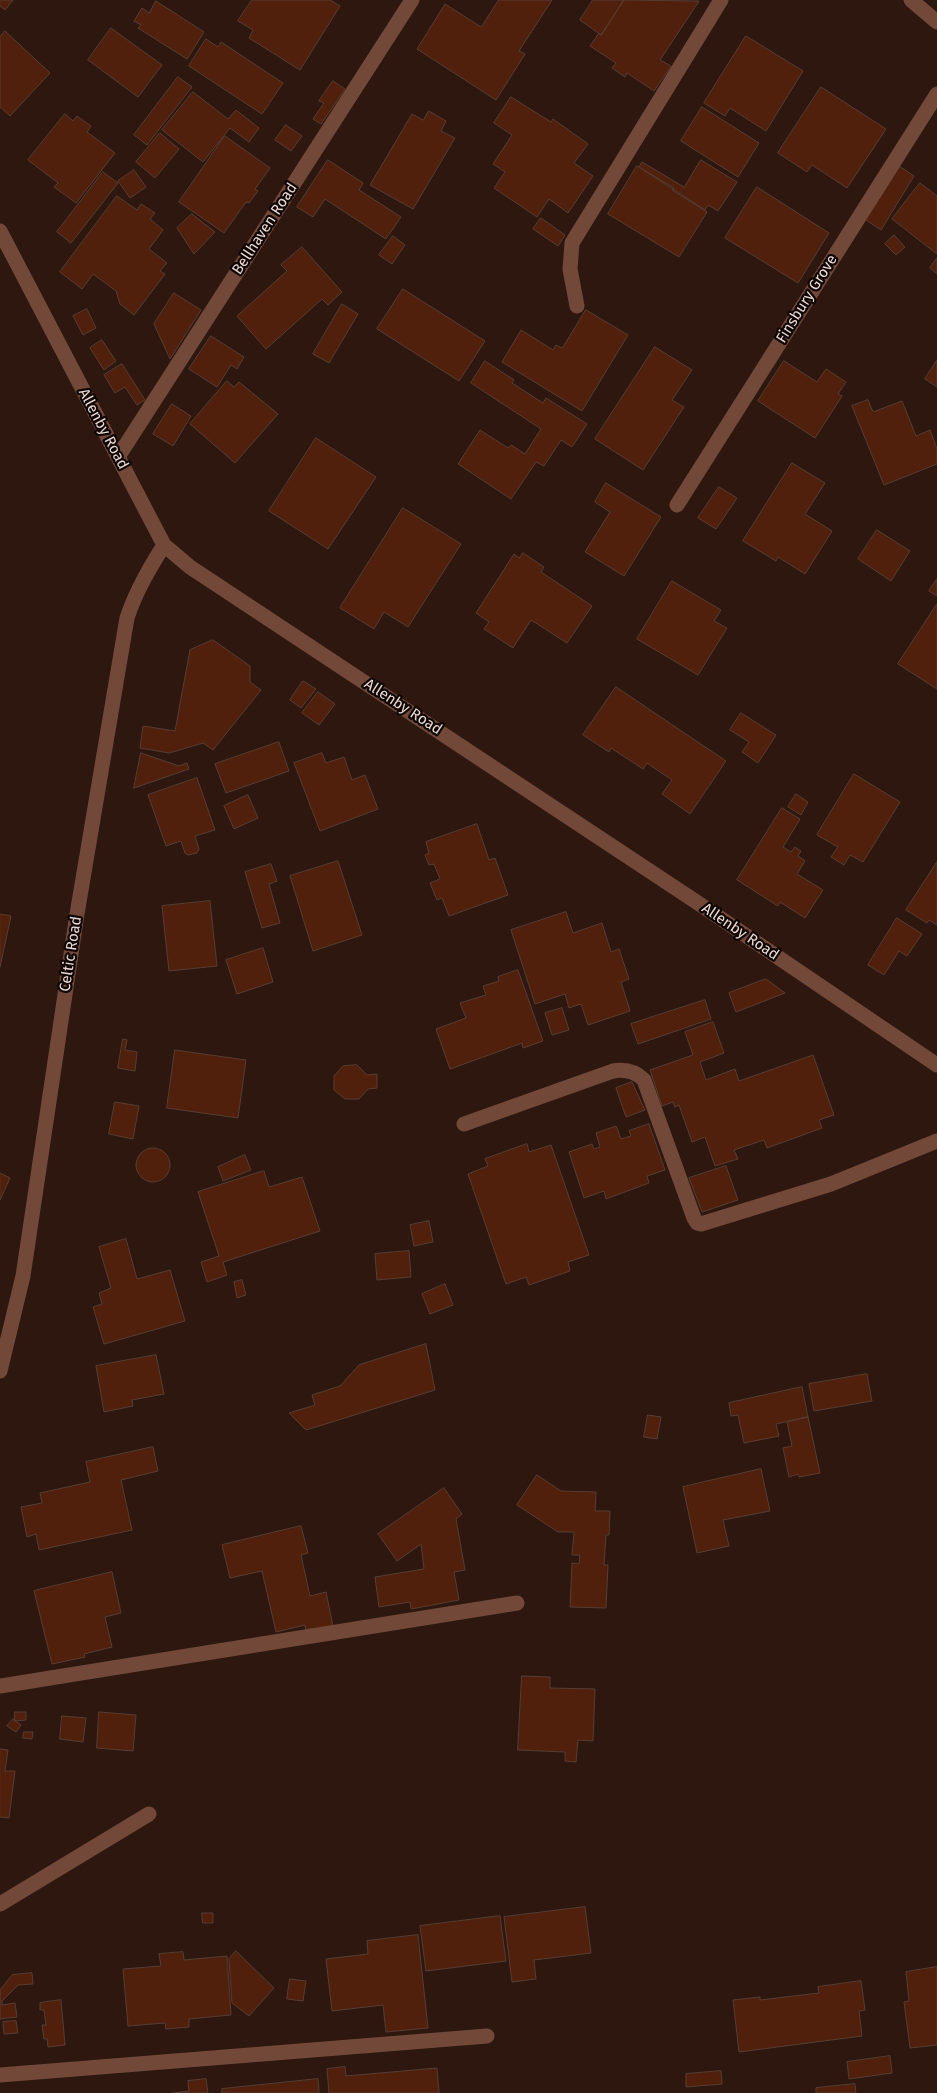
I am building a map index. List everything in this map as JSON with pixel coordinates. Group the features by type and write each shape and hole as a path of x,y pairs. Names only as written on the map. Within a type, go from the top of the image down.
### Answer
{"street":[{"name":"Bellhaven Road","path":"118,457 412,0"},
{"path":"577,306 570,269 572,243 721,0"},
{"path":"911,0 937,22"},
{"name":"Finsbury Grove","path":"677,505 937,94"},
{"name":"Allenby Road","path":"0,231 164,545 190,567 678,890 937,1065"},
{"name":"Celtic Road","path":"0,1371 23,1276 77,914 126,618 138,587 164,545"},
{"path":"464,1124 613,1071 626,1070 636,1074 644,1080 694,1218 701,1224 831,1184 937,1141"},
{"path":"0,1686 517,1603"},
{"path":"0,1904 149,1814"},
{"path":"0,2075 487,2036"}],"building":[{"path":"0,0 13,0 5,10 0,6"},
{"path":"252,0 330,0 340,6 300,70 249,38 253,30 238,21"},
{"path":"499,0 552,0 519,51 525,54 496,100 417,49 445,4 481,27"},
{"path":"593,0 624,0 601,35 580,20"},
{"path":"624,0 699,1 660,60 671,66 654,91 627,73 625,77 612,68 616,63 590,46 599,33 601,35"},
{"path":"156,1 204,32 187,59 138,28 141,25 134,21 142,8 149,13"},
{"path":"111,28 162,65 138,97 88,60"},
{"path":"5,31 50,73 10,116 0,107 0,37"},
{"path":"746,36 803,71 766,131 730,108 725,116 704,103"},
{"path":"206,39 218,47 221,42 283,83 262,114 189,66"},
{"path":"178,77 192,87 147,145 134,135"},
{"path":"333,81 345,89 321,124 313,119 324,103 319,101"},
{"path":"821,87 886,129 847,188 812,165 807,172 778,153"},
{"path":"193,92 228,119 236,110 259,128 249,142 230,128 203,162 162,130"},
{"path":"511,97 551,122 553,119 588,144 574,163 593,176 568,213 549,199 537,217 494,188 505,172 493,164 512,135 494,123"},
{"path":"702,107 759,143 738,177 681,141"},
{"path":"429,111 446,121 441,131 455,138 413,209 370,185 412,114 423,120"},
{"path":"65,114 73,121 77,116 91,126 87,132 115,153 76,203 54,187 58,183 28,160"},
{"path":"286,125 302,136 291,151 275,140"},
{"path":"160,133 179,149 155,178 136,162"},
{"path":"225,136 270,168 255,189 258,191 249,203 246,202 224,233 179,202"},
{"path":"328,160 363,183 359,190 401,217 386,239 325,199 313,217 297,207"},
{"path":"701,160 737,182 718,211 708,205 705,210 639,167 642,162 684,187"},
{"path":"896,164 914,176 881,230 863,218"},
{"path":"637,166 674,188 672,190 707,212 679,257 608,214"},
{"path":"134,170 146,187 130,198 118,181"},
{"path":"103,172 118,183 71,243 57,232"},
{"path":"920,183 937,196 937,254 892,219"},
{"path":"757,187 829,233 798,283 725,238"},
{"path":"117,196 137,210 141,204 155,213 150,219 163,230 149,249 167,263 160,271 165,274 134,315 120,304 116,291 93,274 82,289 60,272"},
{"path":"192,214 215,232 194,254 177,228"},
{"path":"541,218 565,235 558,246 533,229"},
{"path":"894,235 905,247 896,255 885,244"},
{"path":"393,236 405,245 392,264 379,255"},
{"path":"302,247 342,292 328,305 322,299 266,349 237,316 287,271 281,265"},
{"path":"937,258 937,274 930,268"},
{"path":"403,289 485,341 459,381 377,329"},
{"path":"174,293 201,310 170,359 154,324"},
{"path":"342,304 358,314 329,363 313,354"},
{"path":"87,309 96,328 83,335 73,316"},
{"path":"586,310 628,335 582,411 502,362 521,330 553,350 556,345 562,348"},
{"path":"211,336 244,357 237,369 231,365 217,387 189,369"},
{"path":"102,340 116,361 104,370 90,348"},
{"path":"655,347 692,370 672,400 684,407 643,470 595,439"},
{"path":"937,360 937,387 925,379"},
{"path":"485,361 514,380 512,383 543,403 546,398 587,424 572,447 561,440 544,466 536,462 511,499 458,464 480,430 508,448 511,445 525,454 541,429 471,383"},
{"path":"784,361 817,382 826,369 846,382 838,394 842,396 815,438 758,401"},
{"path":"122,364 145,400 137,405 125,387 115,393 104,375"},
{"path":"227,381 234,387 239,382 278,414 235,463 190,424"},
{"path":"868,400 873,412 902,401 916,436 930,430 937,449 937,464 884,485 852,406"},
{"path":"172,404 191,416 173,446 153,434"},
{"path":"316,438 376,477 328,549 269,511"},
{"path":"792,463 825,483 805,514 832,531 805,574 778,557 776,561 743,541"},
{"path":"606,483 661,517 624,576 585,552 610,512 595,502"},
{"path":"719,487 737,498 716,529 698,518"},
{"path":"403,508 461,544 408,627 384,612 374,629 340,608"},
{"path":"877,530 910,551 891,581 858,559"},
{"path":"523,553 544,567 541,572 592,606 567,643 531,620 513,648 484,629 489,622 476,613 514,554 519,558"},
{"path":"937,579 937,596 929,591"},
{"path":"672,581 721,610 714,621 727,628 698,675 637,639"},
{"path":"937,604 937,689 898,664"},
{"path":"213,640 250,666 250,682 261,690 213,750 203,743 169,753 140,748 143,726 175,731 190,650"},
{"path":"303,681 316,689 301,708 290,700"},
{"path":"616,687 726,761 690,814 662,794 672,780 647,763 643,769 611,748 609,752 583,735"},
{"path":"318,692 335,704 319,725 302,713"},
{"path":"741,713 776,735 758,763 742,752 749,742 730,730"},
{"path":"279,742 289,771 226,793 215,764"},
{"path":"141,753 179,766 187,763 189,769 134,788"},
{"path":"322,753 326,763 344,757 352,780 365,775 378,809 320,831 294,763"},
{"path":"854,774 900,802 863,862 850,855 844,865 831,857 838,847 817,835"},
{"path":"197,778 215,830 195,836 199,849 197,853 188,855 185,853 181,841 166,846 148,795"},
{"path":"796,794 808,802 801,815 788,807"},
{"path":"248,795 258,818 234,829 224,806"},
{"path":"782,808 800,819 783,847 791,852 795,847 801,851 798,856 805,861 797,874 823,890 805,918 780,902 778,906 737,880"},
{"path":"477,824 489,860 495,858 508,895 449,916 442,898 437,900 430,883 440,879 434,864 429,865 425,855 429,853 426,842"},
{"path":"338,861 362,935 313,951 290,876"},
{"path":"937,862 937,925 929,920 927,923 906,910"},
{"path":"271,864 277,881 269,884 280,923 262,928 245,872"},
{"path":"210,901 217,966 169,971 162,906"},
{"path":"566,912 573,933 602,923 611,952 619,949 629,979 621,982 630,1011 588,1025 581,1004 569,1008 565,994 535,1004 511,930"},
{"path":"0,914 11,916 0,967"},
{"path":"897,918 922,934 907,956 899,951 884,975 868,965"},
{"path":"263,948 273,982 237,994 226,960"},
{"path":"518,970 543,1041 523,1048 522,1043 450,1069 436,1029 466,1018 460,1003 486,995 483,986 499,981 498,977"},
{"path":"766,979 785,993 736,1012 729,993"},
{"path":"705,1000 711,1019 638,1044 631,1024"},
{"path":"562,1008 569,1030 552,1035 545,1013"},
{"path":"713,1022 724,1053 700,1062 706,1080 735,1069 739,1081 813,1055 834,1115 819,1120 822,1128 767,1148 764,1140 734,1150 738,1159 715,1166 705,1137 692,1142 679,1105 675,1107 673,1102 662,1106 650,1070 693,1055 685,1032"},
{"path":"123,1039 127,1040 125,1050 137,1052 135,1071 118,1068"},
{"path":"175,1050 246,1060 238,1118 167,1108"},
{"path":"357,1065 367,1075 377,1074 377,1088 368,1089 359,1099 345,1099 334,1090 334,1076 343,1066"},
{"path":"632,1082 645,1110 626,1117 616,1088"},
{"path":"115,1102 139,1106 133,1139 109,1134"},
{"path":"649,1124 665,1170 647,1176 649,1183 606,1199 604,1191 584,1198 569,1152 592,1144 594,1149 600,1147 596,1133 616,1126 621,1139 631,1136 629,1131"},
{"path":"527,1144 529,1152 551,1145 589,1255 568,1262 570,1271 529,1285 526,1277 506,1284 468,1174 488,1166 485,1159"},
{"path":"153,1148 160,1149 165,1153 169,1158 169,1172 165,1177 160,1181 153,1182 146,1181 141,1177 137,1172 136,1165 137,1158 141,1153 146,1149"},
{"path":"245,1155 251,1170 223,1181 218,1167"},
{"path":"726,1166 738,1200 702,1212 689,1178"},
{"path":"264,1171 269,1187 302,1177 320,1231 223,1262 227,1275 207,1282 201,1262 219,1256 198,1192"},
{"path":"0,1173 10,1178 0,1200"},
{"path":"429,1221 433,1242 414,1246 410,1225"},
{"path":"126,1239 137,1279 170,1270 185,1321 104,1344 93,1307 102,1304 99,1293 111,1288 99,1247"},
{"path":"409,1251 411,1277 377,1280 375,1254"},
{"path":"242,1280 246,1295 237,1298 234,1282"},
{"path":"445,1284 453,1305 430,1314 422,1294"},
{"path":"426,1344 435,1390 306,1430 289,1413 315,1405 312,1395 340,1386 359,1365"},
{"path":"156,1355 164,1394 132,1400 133,1406 104,1412 96,1366"},
{"path":"867,1374 872,1401 814,1411 809,1384"},
{"path":"802,1387 808,1417 776,1424 779,1436 744,1443 738,1415 731,1416 729,1403"},
{"path":"648,1415 661,1417 657,1439 644,1437"},
{"path":"808,1417 820,1473 799,1477 798,1474 789,1477 783,1448 792,1446 787,1422"},
{"path":"153,1447 158,1471 121,1480 132,1530 39,1550 36,1534 27,1537 21,1507 42,1503 40,1493 90,1482 86,1462"},
{"path":"761,1469 770,1511 723,1520 729,1546 697,1553 683,1487"},
{"path":"537,1475 561,1491 596,1492 595,1511 610,1511 609,1535 606,1535 604,1565 608,1565 606,1608 570,1607 572,1563 579,1564 580,1555 572,1555 574,1532 558,1532 517,1505"},
{"path":"444,1488 462,1514 456,1519 465,1570 454,1572 459,1600 411,1609 410,1602 379,1607 375,1577 424,1569 421,1544 397,1561 378,1534"},
{"path":"301,1526 308,1553 301,1555 310,1596 326,1592 333,1626 306,1632 305,1625 276,1632 262,1571 230,1578 222,1545"},
{"path":"112,1572 121,1613 105,1617 112,1647 84,1654 85,1657 52,1664 34,1591"},
{"path":"522,1676 550,1677 550,1688 595,1689 593,1741 578,1740 576,1762 565,1761 565,1752 518,1750"},
{"path":"15,1712 26,1712 26,1720 15,1721"},
{"path":"99,1712 136,1715 133,1751 97,1748"},
{"path":"62,1716 86,1718 83,1742 60,1739"},
{"path":"13,1719 21,1725 16,1732 7,1726"},
{"path":"24,1732 33,1732 32,1739 23,1738"},
{"path":"0,1749 8,1750 5,1771 15,1771 9,1818 0,1817"},
{"path":"585,1907 591,1953 534,1960 536,1979 512,1982 504,1917"},
{"path":"202,1913 213,1913 213,1923 203,1923"},
{"path":"500,1916 506,1961 426,1971 420,1926"},
{"path":"418,1935 428,2028 386,2032 383,2005 332,2011 326,1959 368,1954 367,1941"},
{"path":"236,1951 274,1988 249,2016 232,2003 229,1959"},
{"path":"183,1952 184,1960 227,1956 231,2015 189,2019 189,2027 166,2029 165,2023 128,2026 123,1969 161,1966 159,1954"},
{"path":"937,1967 937,2045 910,2048 904,2002 909,2001 906,1972"},
{"path":"32,1973 33,1984 18,1985 2,2001 2,2005 15,2003 17,2017 0,2019 0,1990 12,1975"},
{"path":"290,1979 306,1981 303,2001 287,1999"},
{"path":"861,1981 865,2010 859,2011 862,2036 739,2052 733,2000 760,1997 760,2000 819,1993 818,1987"},
{"path":"61,2000 65,2045 48,2047 47,2039 44,2039 42,2025 46,2025 44,2010 40,2010 40,2003"},
{"path":"16,2021 18,2033 4,2034 3,2022"},
{"path":"890,2056 892,2073 849,2079 847,2062"},
{"path":"345,2067 346,2076 437,2068 439,2093 329,2093 327,2069"},
{"path":"721,2071 722,2084 686,2087 686,2074"},
{"path":"206,2079 208,2093 172,2093 189,2091 188,2081"},
{"path":"318,2079 319,2093 222,2093 222,2089"},
{"path":"855,2084 856,2093 816,2093 816,2088"}]}
